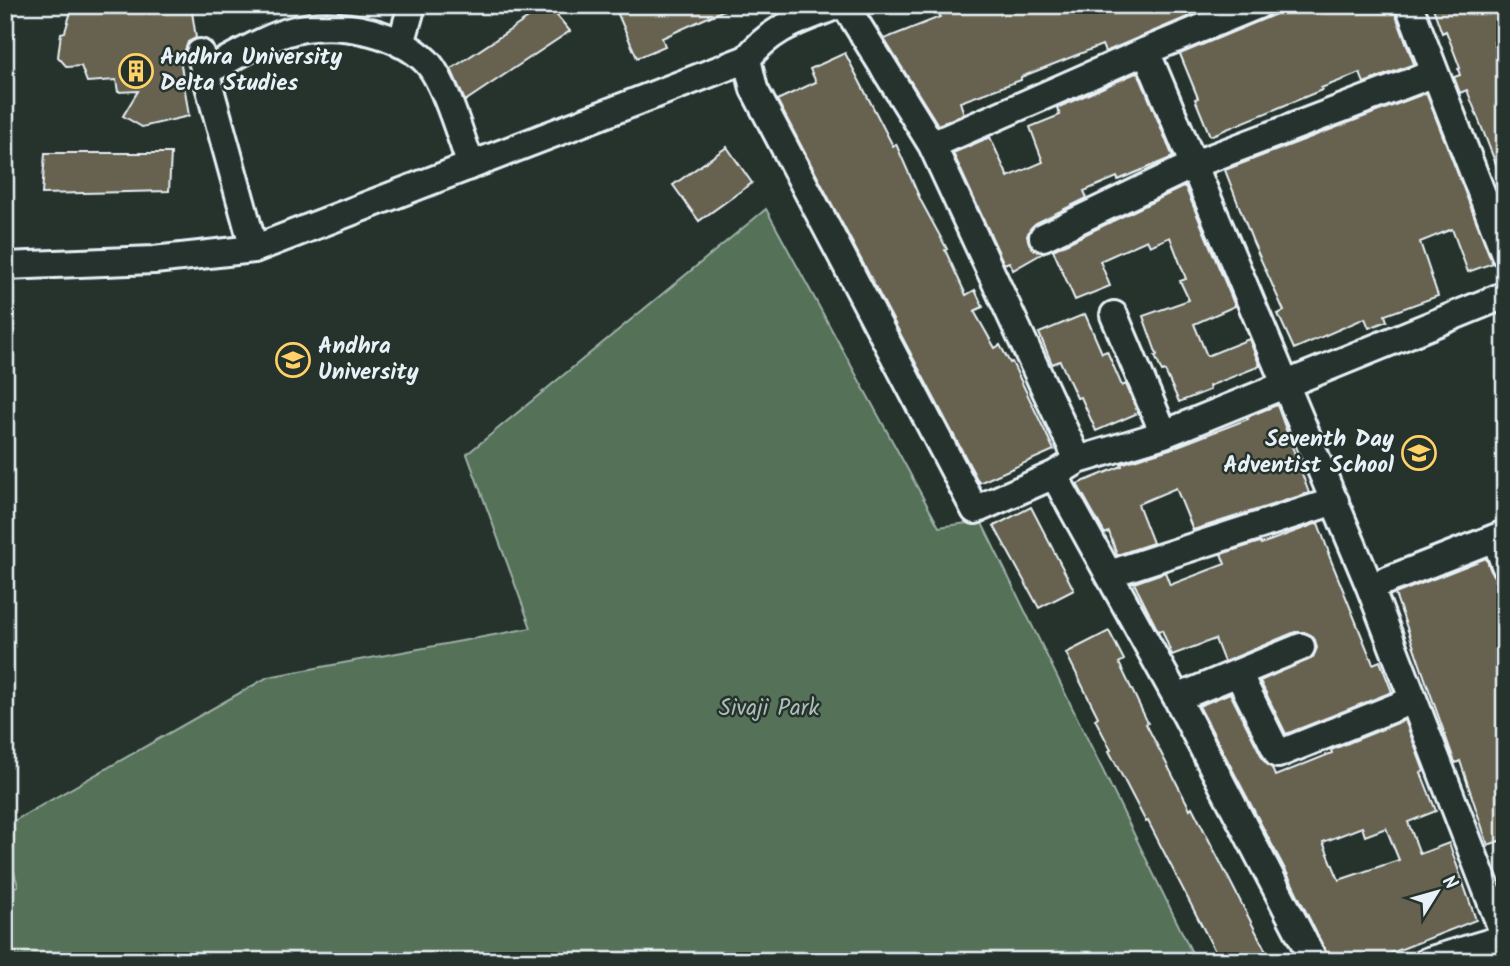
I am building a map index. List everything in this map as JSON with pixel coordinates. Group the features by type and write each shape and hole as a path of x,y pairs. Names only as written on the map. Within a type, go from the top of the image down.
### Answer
{"street":[{"path":"401,44 412,5"},
{"path":"5,266 154,260 254,249 747,59 760,42 778,30 838,5"},
{"path":"845,5 932,145 1078,460"},
{"path":"932,145 1258,5"},
{"path":"1409,5 1505,254"},
{"path":"254,249 202,63 278,34 315,24 343,25 387,36 428,62 439,80 471,165"},
{"path":"1146,51 1370,587 1505,937 1439,959"},
{"path":"747,59 754,89 975,510 1054,475 1078,460 1164,434 1505,295"},
{"path":"1043,237 1195,164 1435,73"},
{"path":"1114,315 1164,434"},
{"path":"1054,475 1177,698 1314,961"},
{"path":"1108,574 1335,501"},
{"path":"1370,587 1500,536 1505,565"},
{"path":"1177,698 1301,647"},
{"path":"1238,673 1278,754 1413,700"}],"green space":[{"name":"Sivaji Park","path":"766,209 939,527 981,521 1196,961 5,961 5,889 18,886 5,840 5,826 268,677 531,628 467,454"}],"building":[{"name":"Andhra University Delta Studies","path":"134,5 136,13 191,5 196,38 188,42 185,51 179,52 189,116 142,127 123,116 138,91 118,92 116,80 87,82 81,66 67,67 58,57 61,33 65,32 72,8"},
{"path":"548,5 570,31 465,101 451,69"},
{"path":"614,5 735,5 662,38 665,46 637,58"},
{"path":"948,5 1188,5 1192,15 1105,52 1102,45 1021,77 1021,80 960,102 964,114 938,125 884,39 940,17 938,9"},
{"path":"1293,5 1392,5 1414,64 1364,83 1360,73 1210,136 1180,54"},
{"path":"1432,5 1505,5 1505,37 1494,42 1505,78 1505,182 1467,90 1460,93 1454,77 1460,75 1460,68 1446,31 1442,33"},
{"path":"845,53 893,146 896,144 921,201 947,249 945,250 966,295 975,290 983,307 974,311 995,348 1000,345 1010,363 1012,362 1054,450 979,483 777,100 816,82 810,69"},
{"path":"1138,72 1173,157 1084,191 1087,198 1036,223 1027,236 1035,250 1043,253 1013,270 1009,262 1004,264 953,153 990,137 1008,177 1043,162 1030,127 1060,115 1057,108"},
{"path":"1426,93 1493,263 1468,272 1452,229 1420,242 1438,296 1385,315 1387,321 1369,328 1365,318 1294,349 1278,314 1284,311 1225,170"},
{"path":"727,147 752,183 699,221 673,185"},
{"name":"Andhra University Delta Studies","path":"45,153 171,153 169,191 42,194"},
{"path":"1185,186 1235,306 1194,324 1207,356 1249,339 1260,366 1209,386 1210,390 1179,402 1155,356 1157,355 1143,316 1189,300 1180,281 1186,279 1170,237 1150,246 1147,240 1100,261 1110,286 1075,300 1053,250"},
{"path":"1085,314 1102,353 1107,351 1122,386 1126,384 1138,413 1096,431 1081,397 1077,398 1060,361 1052,364 1039,333"},
{"path":"1277,405 1309,493 1193,530 1176,488 1138,504 1153,543 1117,555 1109,532 1105,534 1077,484 1122,466 1121,464 1170,449"},
{"path":"1031,507 1074,590 1039,608 994,526"},
{"path":"1318,523 1373,664 1380,661 1392,692 1286,734 1260,681 1313,657 1317,648 1311,635 1295,632 1224,662 1215,639 1172,655 1162,630 1158,631 1134,583 1165,572 1170,585 1225,564 1221,554 1260,542 1261,544"},
{"path":"1486,558 1505,602 1505,839 1488,845 1460,761 1456,763 1454,760 1395,594"},
{"path":"1109,631 1124,660 1119,663 1148,723 1146,724 1271,961 1220,961 1109,751 1111,750 1095,719 1098,717 1066,653"},
{"path":"1230,693 1264,761 1272,768 1275,776 1405,720 1436,811 1408,822 1420,854 1449,843 1476,920 1371,961 1330,961 1199,706","holes":["1362,827 1365,836 1386,828 1399,860 1339,880 1323,842"]}],"place":[{"name":"Andhra University Delta Studies","path":"136,71"},
{"name":"Andhra University","path":"293,360"},
{"name":"Seventh Day Adventist School","path":"1419,453"}]}
